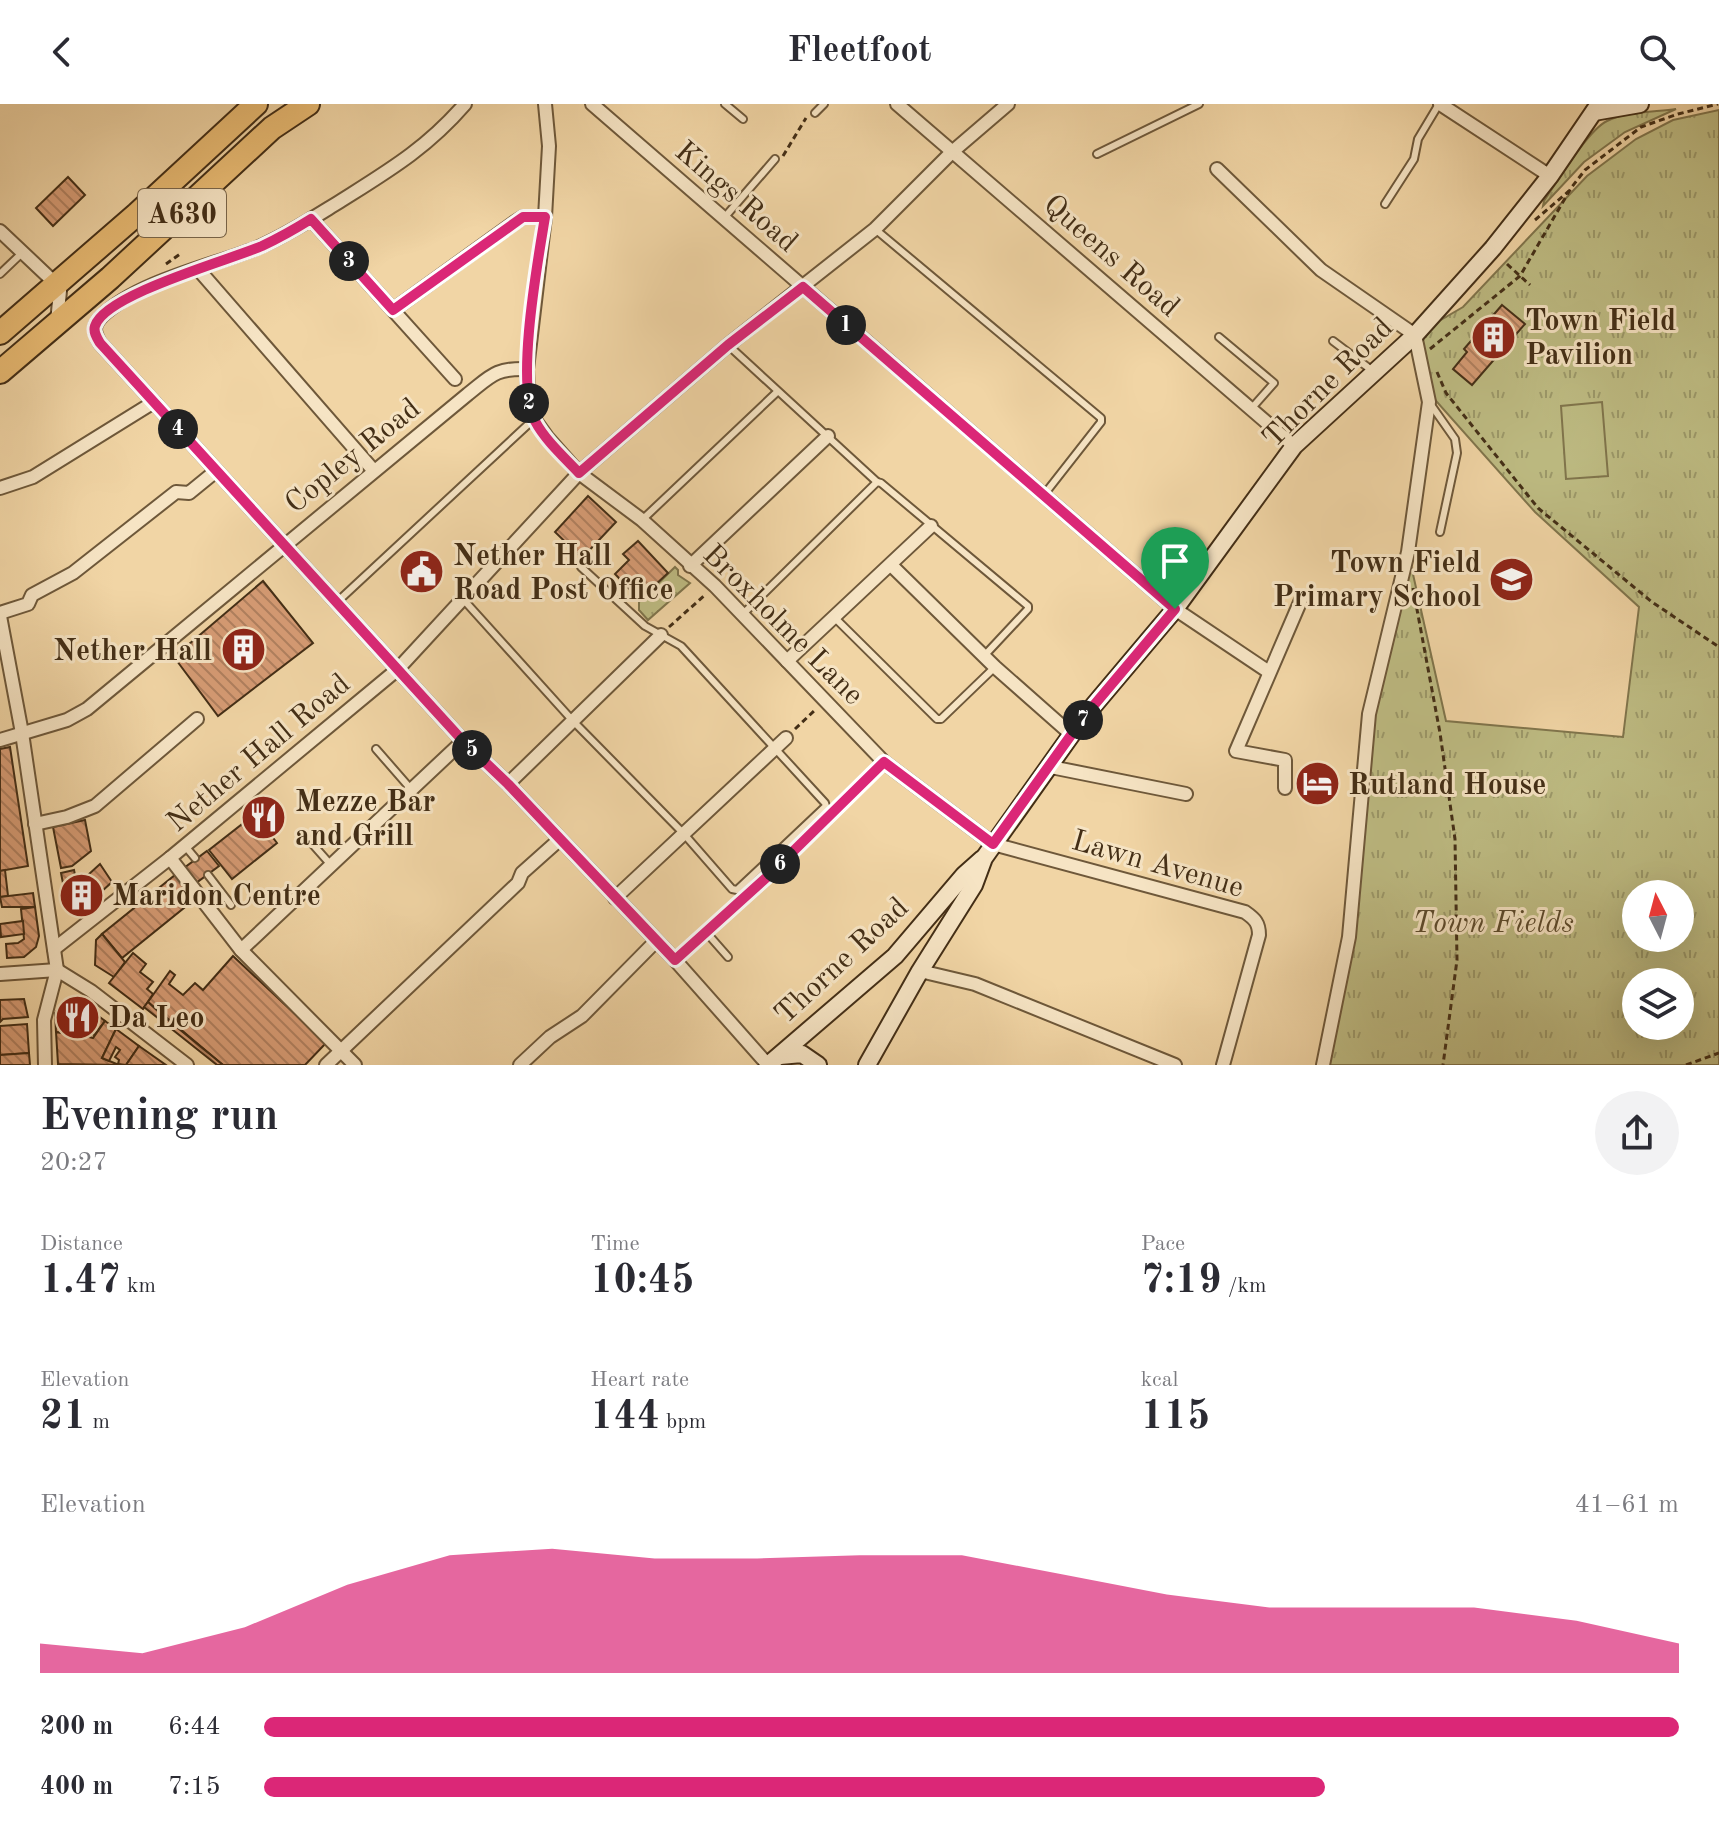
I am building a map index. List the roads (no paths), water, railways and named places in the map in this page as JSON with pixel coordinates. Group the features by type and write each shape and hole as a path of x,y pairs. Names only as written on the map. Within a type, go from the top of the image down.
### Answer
{"highway":[{"name":"A630","path":"0,333 137,214 256,104"},
{"name":"A630","path":"0,372 202,196 272,128 308,104"}],"street":[{"path":"465,104 409,159 260,247 139,292 101,317 94,333 463,741 508,784 772,1062 802,1054 818,1065"},
{"path":"534,419 528,398 527,369 545,217 549,146 545,104"},
{"name":"Kings Road","path":"592,104 1175,609 1269,672"},
{"name":"Queens Road","path":"897,104 1294,446"},
{"name":"Nether Hall Road","path":"54,949 185,846 398,669 579,473 728,345 875,229 952,152 1008,104"},
{"path":"1439,104 1550,176"},
{"path":"1596,108 1640,104"},
{"name":"Thorne Road","path":"772,1062 895,956 988,851 1072,735 1175,609 1294,446 1415,335 1493,248 1550,176 1596,108"},
{"path":"1217,169 1321,270 1415,335 1429,402 1408,552 1369,714 1349,937 1323,1065"},
{"path":"393,310 523,217 545,217"},
{"path":"311,219 455,379"},
{"path":"0,231 56,284 60,291 57,324"},
{"path":"198,269 374,471"},
{"name":"Copley Road","path":"0,740 67,720 103,697 497,371 527,369"},
{"path":"0,488 33,477 154,402"},
{"name":"Broxholme Lane","path":"534,419 579,473 642,520 715,586 884,762 988,851"},
{"path":"690,566 828,436"},
{"path":"45,1065 44,1020 57,970 22,733 0,615 28,604 32,595 73,573 176,492 189,493 216,471"},
{"path":"787,661 931,526"},
{"path":"891,565 995,667 1072,735"},
{"path":"1285,788 1285,760 1236,751 1301,600"},
{"path":"508,784 661,635"},
{"path":"35,824 67,817 95,806 197,719"},
{"path":"241,950 463,741"},
{"path":"615,898 781,742"},
{"path":"1051,767 1186,794"},
{"path":"326,1065 518,883 522,873 559,840"},
{"name":"Thorne Road","path":"867,1065 920,971 974,885 988,851"},
{"name":"Lawn Avenue","path":"988,851 1245,912 1254,918 1259,925 1259,935 1223,1065"},
{"path":"170,858 241,950 355,1065"},
{"path":"520,1065 550,1037 582,1016 656,941"},
{"path":"0,974 57,970 91,991 187,1065"},
{"path":"920,971 975,984 1175,1065"}],"lane":[{"path":"725,104 743,119"},
{"path":"815,113 824,104"},
{"path":"1097,154 1199,104"},
{"path":"1385,204 1414,159 1418,139 1439,104"},
{"path":"724,218 775,159"},
{"path":"875,229 1101,418 1043,496"},
{"path":"0,274 23,252"},
{"path":"1219,337 1274,383 1251,409"},
{"path":"1333,341 1374,372"},
{"path":"728,345 877,482 1028,606 984,656"},
{"path":"642,520 777,392"},
{"path":"1429,402 1455,439 1457,453 1440,532"},
{"path":"336,603 534,419"},
{"path":"743,614 877,482"},
{"path":"462,598 573,721 684,834 732,889 737,890 826,806 781,742 681,646 645,626 581,567"},
{"path":"834,617 937,719 941,719 995,667"},
{"path":"376,749 412,790"},
{"path":"675,960 767,877 884,762"},
{"path":"308,839 331,865"},
{"path":"185,846 195,858"},
{"path":"208,875 231,905"},
{"path":"706,932 728,957"}],"place":[{"name":"Town Field Pavilion","path":"1494,337"},
{"name":"Nether Hall Road Post Office","path":"422,572"},
{"name":"Town Field Primary School","path":"1512,579"},
{"name":"Nether Hall","path":"243,650"},
{"name":"Rutland House","path":"1317,784"},
{"name":"Mezze Bar and Grill","path":"264,818"},
{"name":"Maridon Centre","path":"81,895"},
{"name":"Da Leo","path":"77,1017"}],"park label":[{"name":"Town Fields","path":"1493,922"}]}
